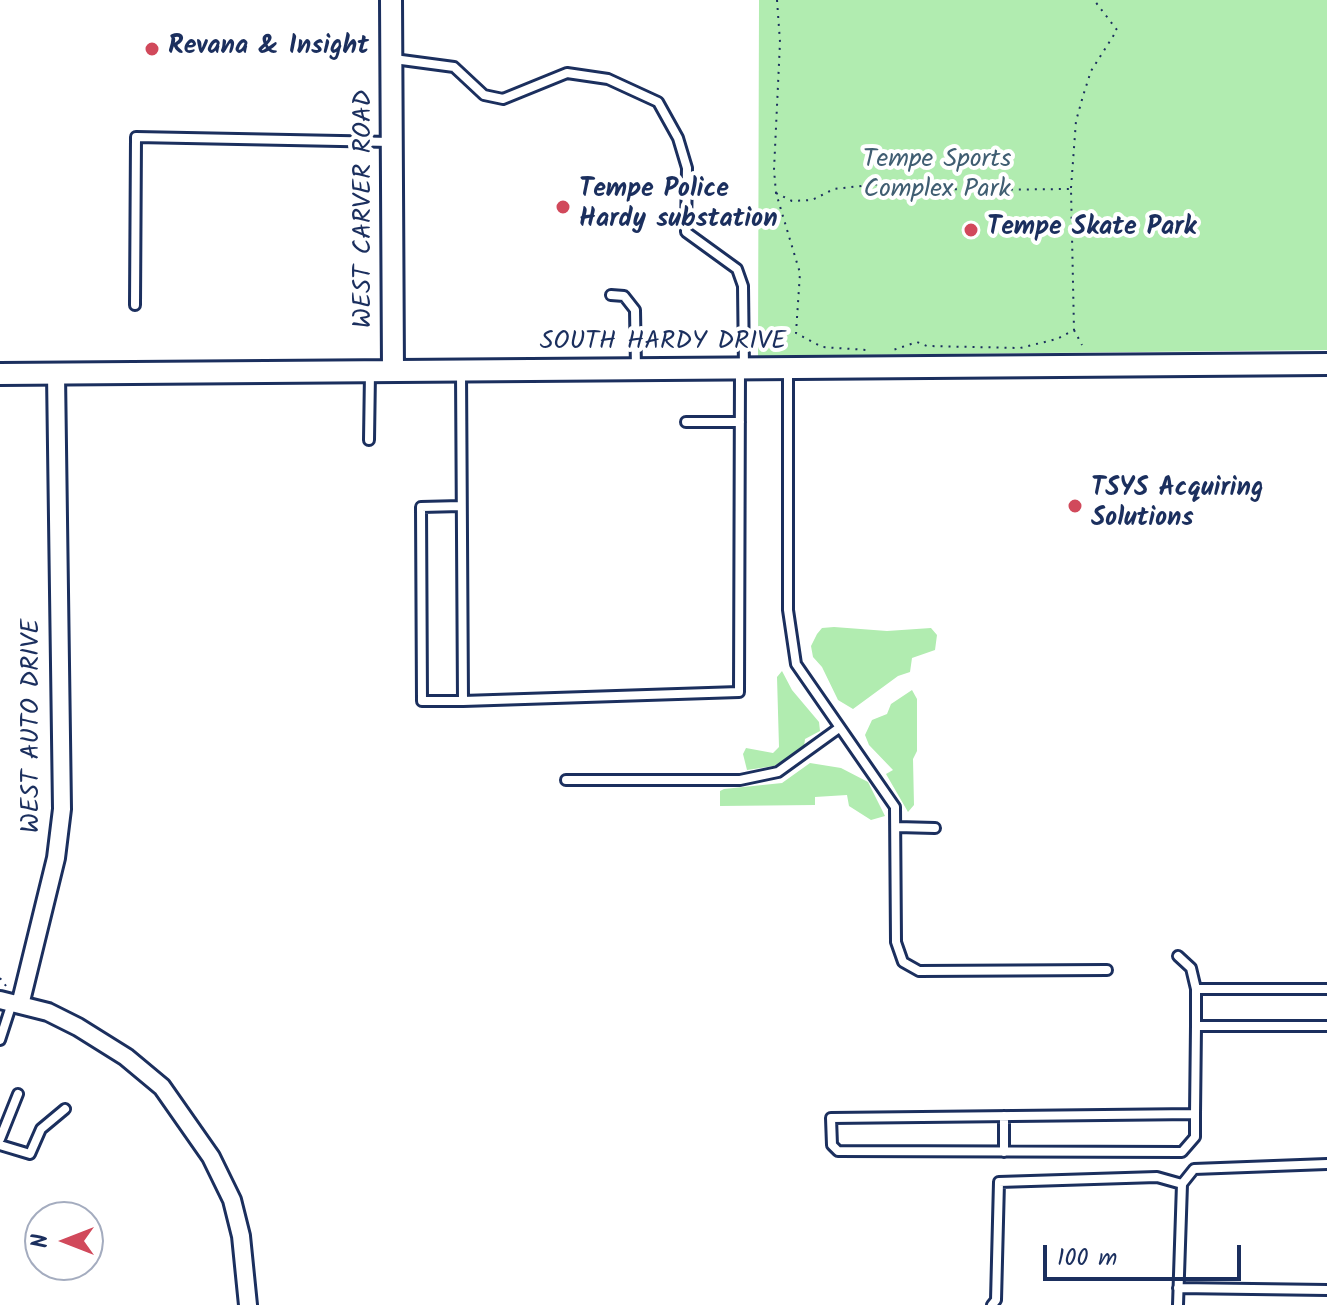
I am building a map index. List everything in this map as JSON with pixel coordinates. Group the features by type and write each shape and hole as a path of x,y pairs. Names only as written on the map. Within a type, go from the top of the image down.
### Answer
{"street":[{"name":"WEST CARVER ROAD","path":"391,0 393,370"},
{"name":"SOUTH HARDY DRIVE","path":"0,374 1327,364"},
{"name":"WEST AUTO DRIVE","path":"11,1002 56,858 62,809 56,374"},
{"path":"11,1002 48,1012 126,1057 162,1087 186,1117 211,1157 232,1200 241,1236 248,1305"}],"lane":[{"path":"391,58 454,67 484,95 503,99 567,73 608,79 658,102 678,138 687,168 686,232 737,269 743,286 739,692 422,701 421,507 461,506"},
{"path":"135,305 136,137 391,142"},
{"path":"611,295 624,296 635,310 636,370"},
{"path":"788,369 788,610 796,664 839,728 874,772 895,807 896,942 903,962 919,971 1107,970"},
{"path":"369,440 370,370"},
{"path":"461,372 463,701"},
{"path":"686,422 740,422"},
{"path":"566,780 740,780 778,772 839,728"},
{"path":"897,827 935,828"},
{"path":"1178,956 1191,968 1196,989 1195,1137 1182,1152 838,1151 832,1145 831,1118 1195,1114"},
{"path":"1196,989 1327,989"},
{"path":"0,1040 11,1002"},
{"path":"1196,1026 1327,1026"},
{"path":"18,1094 0,1142 30,1154 41,1129 65,1109"},
{"path":"1004,1116 1004,1152"},
{"path":"1178,1305 1182,1184 1194,1169 1327,1164"},
{"path":"992,1305 996,1300 999,1182 1157,1177 1182,1184"},
{"path":"1178,1288 1327,1290"}],"path":[{"path":"777,0 780,42 776,193 800,273 796,333 822,347 876,350"},
{"path":"1082,345 1074,330 1071,189 1076,121 1091,71 1117,30 1094,0"},
{"path":"776,193 792,201 802,201 834,189 888,183 964,190 1071,189"},
{"path":"889,351 917,342 927,346 1020,348 1057,339 1074,330"},
{"path":"0,978 3,982"}],"green space":[{"name":"Tempe Sports Complex Park","path":"759,0 1327,0 1327,350 758,356"},
{"path":"822,628 887,631 931,628 937,635 935,650 912,658 910,672 898,676 853,709 838,700 822,667 813,657 811,646 817,634"},
{"path":"782,671 792,690 819,722 820,731 805,739 804,747 774,766 747,770 743,754 746,748 773,753 779,747 777,677"},
{"path":"912,690 917,699 917,751 913,759 914,805 908,812 886,774 893,770 869,745 865,735 872,720 887,714 891,704"},
{"path":"810,763 841,768 868,782 885,816 871,820 849,806 847,795 815,797 815,805 720,806 720,791 724,789 782,783"}],"place":[{"name":"Revana & Insight","path":"152,49"},
{"name":"Tempe Police Hardy substation","path":"563,207"},
{"name":"Tempe Skate Park","path":"971,230"},
{"name":"TSYS Acquiring Solutions","path":"1075,506"}]}
